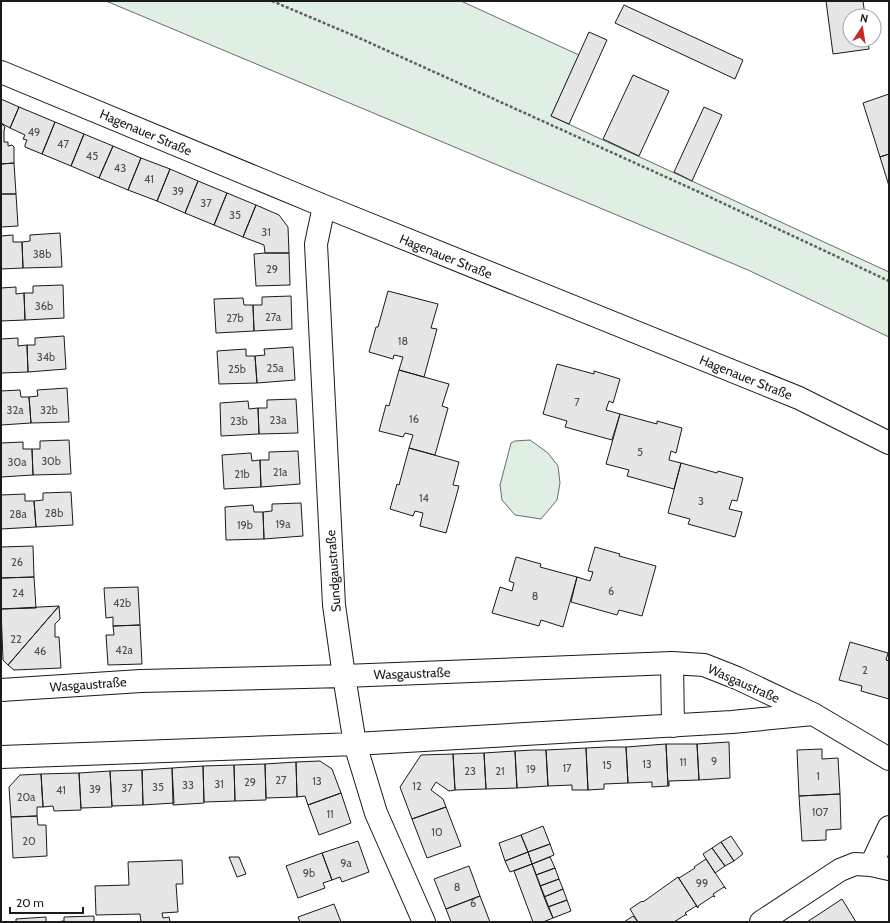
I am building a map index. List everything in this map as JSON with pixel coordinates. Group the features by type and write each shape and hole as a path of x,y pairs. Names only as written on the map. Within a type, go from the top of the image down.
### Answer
{"street":[{"name":"Hagenauer Straße","path":"1,72 324,206 799,398 889,443"},
{"name":"Sundgaustraße","path":"324,206 316,244 334,605 355,744 376,813 424,922"},
{"name":"Wasgaustraße","path":"1,690 141,681 344,676 672,663 704,665 737,678 813,714 889,759"},
{"path":"672,663 673,726"},
{"name":"Wasgaustraße","path":"1,757 355,744 673,726 813,714"},
{"path":"761,922 840,870 855,864 880,867 889,827"}],"path":[{"path":"272,1 386,49 706,195 889,281"}],"green space":[{"path":"106,1 461,1 579,55 551,116 889,272 889,337 748,270"},
{"path":"530,440 548,453 558,466 560,483 557,500 541,519 515,515 502,500 500,485 511,443 515,441"}],"building":[{"path":"826,1 863,1 864,8 842,8 842,48 869,49 833,54"},
{"path":"624,5 743,60 735,79 615,23"},
{"path":"589,32 607,40 569,124 551,116"},
{"path":"633,75 669,91 639,156 603,139"},
{"path":"889,94 889,154 880,157 863,103"},
{"path":"1,99 19,107 10,128 1,123"},
{"path":"19,107 55,122 42,154 25,147 27,140 23,139 25,135 10,128"},
{"path":"704,107 722,115 692,181 674,172"},
{"path":"55,122 84,134 71,166 42,154"},
{"path":"1,123 5,127 4,142 8,142 8,146 12,145 14,147 14,163 1,164"},
{"path":"84,134 113,146 99,178 71,166"},
{"path":"113,146 141,158 128,190 99,178"},
{"path":"889,154 889,186 880,157"},
{"path":"141,158 170,169 157,201 128,190"},
{"path":"14,163 16,194 1,194 1,164"},
{"path":"170,169 198,181 185,213 157,201"},
{"path":"198,181 227,193 214,225 185,213"},
{"path":"227,193 256,205 243,237 214,225"},
{"path":"1,194 16,194 18,226 1,227"},
{"path":"256,205 279,215 288,227 289,253 265,253 264,245 243,237"},
{"path":"60,233 62,267 23,268 22,242 30,241 30,235"},
{"path":"13,235 13,242 22,242 23,268 1,269 1,236"},
{"path":"289,253 290,285 256,286 254,254"},
{"path":"63,285 64,318 25,320 24,293 33,293 33,286"},
{"path":"16,287 16,294 24,293 25,320 1,321 1,288"},
{"path":"388,291 438,304 431,328 437,329 424,377 399,370 403,357 394,355 393,359 369,352"},
{"path":"291,296 292,329 254,331 253,305 262,305 262,297"},
{"path":"243,298 244,305 253,305 254,331 216,333 214,299"},
{"path":"64,336 66,369 28,372 27,345 35,345 35,338"},
{"path":"18,338 18,346 27,345 28,372 1,373 1,339"},
{"path":"293,347 295,380 257,383 255,356 265,355 264,349"},
{"path":"246,349 246,356 255,356 257,383 219,384 217,351"},
{"path":"557,364 594,374 594,371 620,379 613,403 609,401 606,410 620,414 612,440 565,427 567,421 543,414"},
{"path":"399,370 449,384 442,406 448,408 435,455 409,448 413,435 405,433 403,437 379,431 386,405 389,406"},
{"path":"67,388 69,422 31,423 29,397 38,396 37,390"},
{"path":"20,390 21,397 29,397 31,423 1,425 1,391"},
{"path":"296,399 298,433 259,434 258,408 267,408 267,400"},
{"path":"248,401 249,409 258,408 259,434 221,436 220,403"},
{"path":"620,414 657,424 657,421 682,428 676,453 671,451 669,460 681,463 674,489 627,476 629,470 606,464"},
{"path":"69,440 71,474 33,475 32,449 40,449 40,441"},
{"path":"23,442 23,449 32,449 33,475 1,477 1,443"},
{"path":"409,448 459,462 453,485 459,486 446,533 420,526 423,513 415,511 413,516 390,509 397,484 399,485"},
{"path":"298,451 300,484 261,487 260,460 269,460 269,452"},
{"path":"251,453 252,461 260,460 261,487 224,489 222,455"},
{"path":"681,463 717,473 718,471 743,478 737,501 732,500 729,509 742,512 735,537 688,524 690,519 668,513"},
{"path":"71,492 73,525 36,527 34,501 43,500 43,493"},
{"path":"25,494 25,501 34,501 36,527 1,529 1,495"},
{"path":"301,503 303,536 264,539 263,512 272,511 272,504"},
{"path":"253,505 254,512 263,512 264,539 226,540 225,507"},
{"path":"33,546 34,577 1,578 1,547"},
{"path":"595,547 620,554 619,556 656,566 642,616 619,610 617,615 571,602 577,577 590,581 593,572 588,571"},
{"path":"516,557 541,564 540,567 577,577 563,627 541,620 539,626 492,613 500,587 512,591 514,583 509,581"},
{"path":"34,577 36,608 1,609 1,578"},
{"path":"138,587 140,625 113,626 113,617 106,618 104,588"},
{"path":"59,606 60,619 55,624 55,637 59,637 61,668 14,670 8,665"},
{"path":"59,606 8,665 3,660 1,609"},
{"path":"140,625 142,664 108,665 106,635 114,635 113,626"},
{"path":"850,642 888,653 886,660 889,661 889,699 861,691 862,686 839,680"},
{"path":"729,742 730,778 699,780 697,744"},
{"path":"666,744 697,744 699,780 669,781 668,786"},
{"path":"666,744 668,786 652,787 652,782 628,783 626,747"},
{"path":"626,747 628,783 604,784 604,789 588,790 586,748"},
{"path":"586,748 588,790 572,790 572,785 548,786 546,750"},
{"path":"822,749 822,759 838,758 840,794 799,796 797,750"},
{"path":"546,750 548,786 517,788 515,751"},
{"path":"515,751 517,788 486,789 484,753"},
{"path":"484,753 486,789 455,790 453,754"},
{"path":"453,754 455,790 449,791 436,782 431,790 443,799 446,807 412,819 400,787 421,755"},
{"path":"320,761 332,769 341,793 308,805 305,796 297,797 296,762"},
{"path":"296,762 297,797 266,798 265,764"},
{"path":"265,764 266,800 235,801 234,765"},
{"path":"234,765 235,801 204,802 203,766"},
{"path":"203,766 204,803 173,805 172,768"},
{"path":"172,768 174,803 143,805 142,770"},
{"path":"142,770 143,805 112,806 110,771"},
{"path":"110,771 112,807 81,808 79,773"},
{"path":"79,773 81,810 54,811 53,806 43,807 41,774"},
{"path":"41,774 43,807 37,807 37,816 11,817 9,787 20,775"},
{"path":"341,793 351,823 319,835 308,805"},
{"path":"840,794 841,829 826,830 826,840 802,841 799,796"},
{"path":"446,807 461,846 427,858 412,819"},
{"path":"37,816 38,825 46,825 47,856 13,858 11,817"},
{"path":"543,826 550,844 528,852 521,835"},
{"path":"521,835 528,852 505,861 499,843"},
{"path":"731,836 743,854 734,861 721,842"},
{"path":"358,841 369,872 342,882 340,877 332,880 322,853"},
{"path":"721,842 734,861 725,866 712,848"},
{"path":"550,844 554,855 532,864 528,852"},
{"path":"712,848 725,866 715,873 703,854"},
{"path":"528,852 532,864 510,872 505,861"},
{"path":"322,853 332,880 323,883 325,888 298,898 286,866"},
{"path":"229,857 239,857 246,874 237,877"},
{"path":"550,857 555,868 536,875 532,864"},
{"path":"706,859 726,889 724,887 713,894 715,897 713,896 698,906 698,908 678,877 679,878 695,868 694,867"},
{"path":"182,860 183,884 176,884 178,912 162,913 163,918 169,917 170,922 141,922 140,914 96,915 95,886 129,885 128,862"},
{"path":"532,864 553,918 543,922 533,922 514,871"},
{"path":"469,866 480,896 446,909 434,879"},
{"path":"555,868 559,879 540,886 536,875"},
{"path":"678,877 698,908 696,906 685,913 687,915 674,922 638,922 630,909 642,901 643,902"},
{"path":"559,879 563,889 544,897 540,886"},
{"path":"563,889 567,900 548,907 544,897"},
{"path":"480,896 490,922 451,922 446,909"},
{"path":"842,899 856,922 807,922"},
{"path":"567,900 571,911 553,918 548,907"},
{"path":"334,904 341,922 300,922 298,917"},
{"path":"94,916 94,922 55,922 64,921 64,917"},
{"path":"633,916 638,922 624,922"},
{"path":"46,917 46,922 16,922 16,919"}]}
